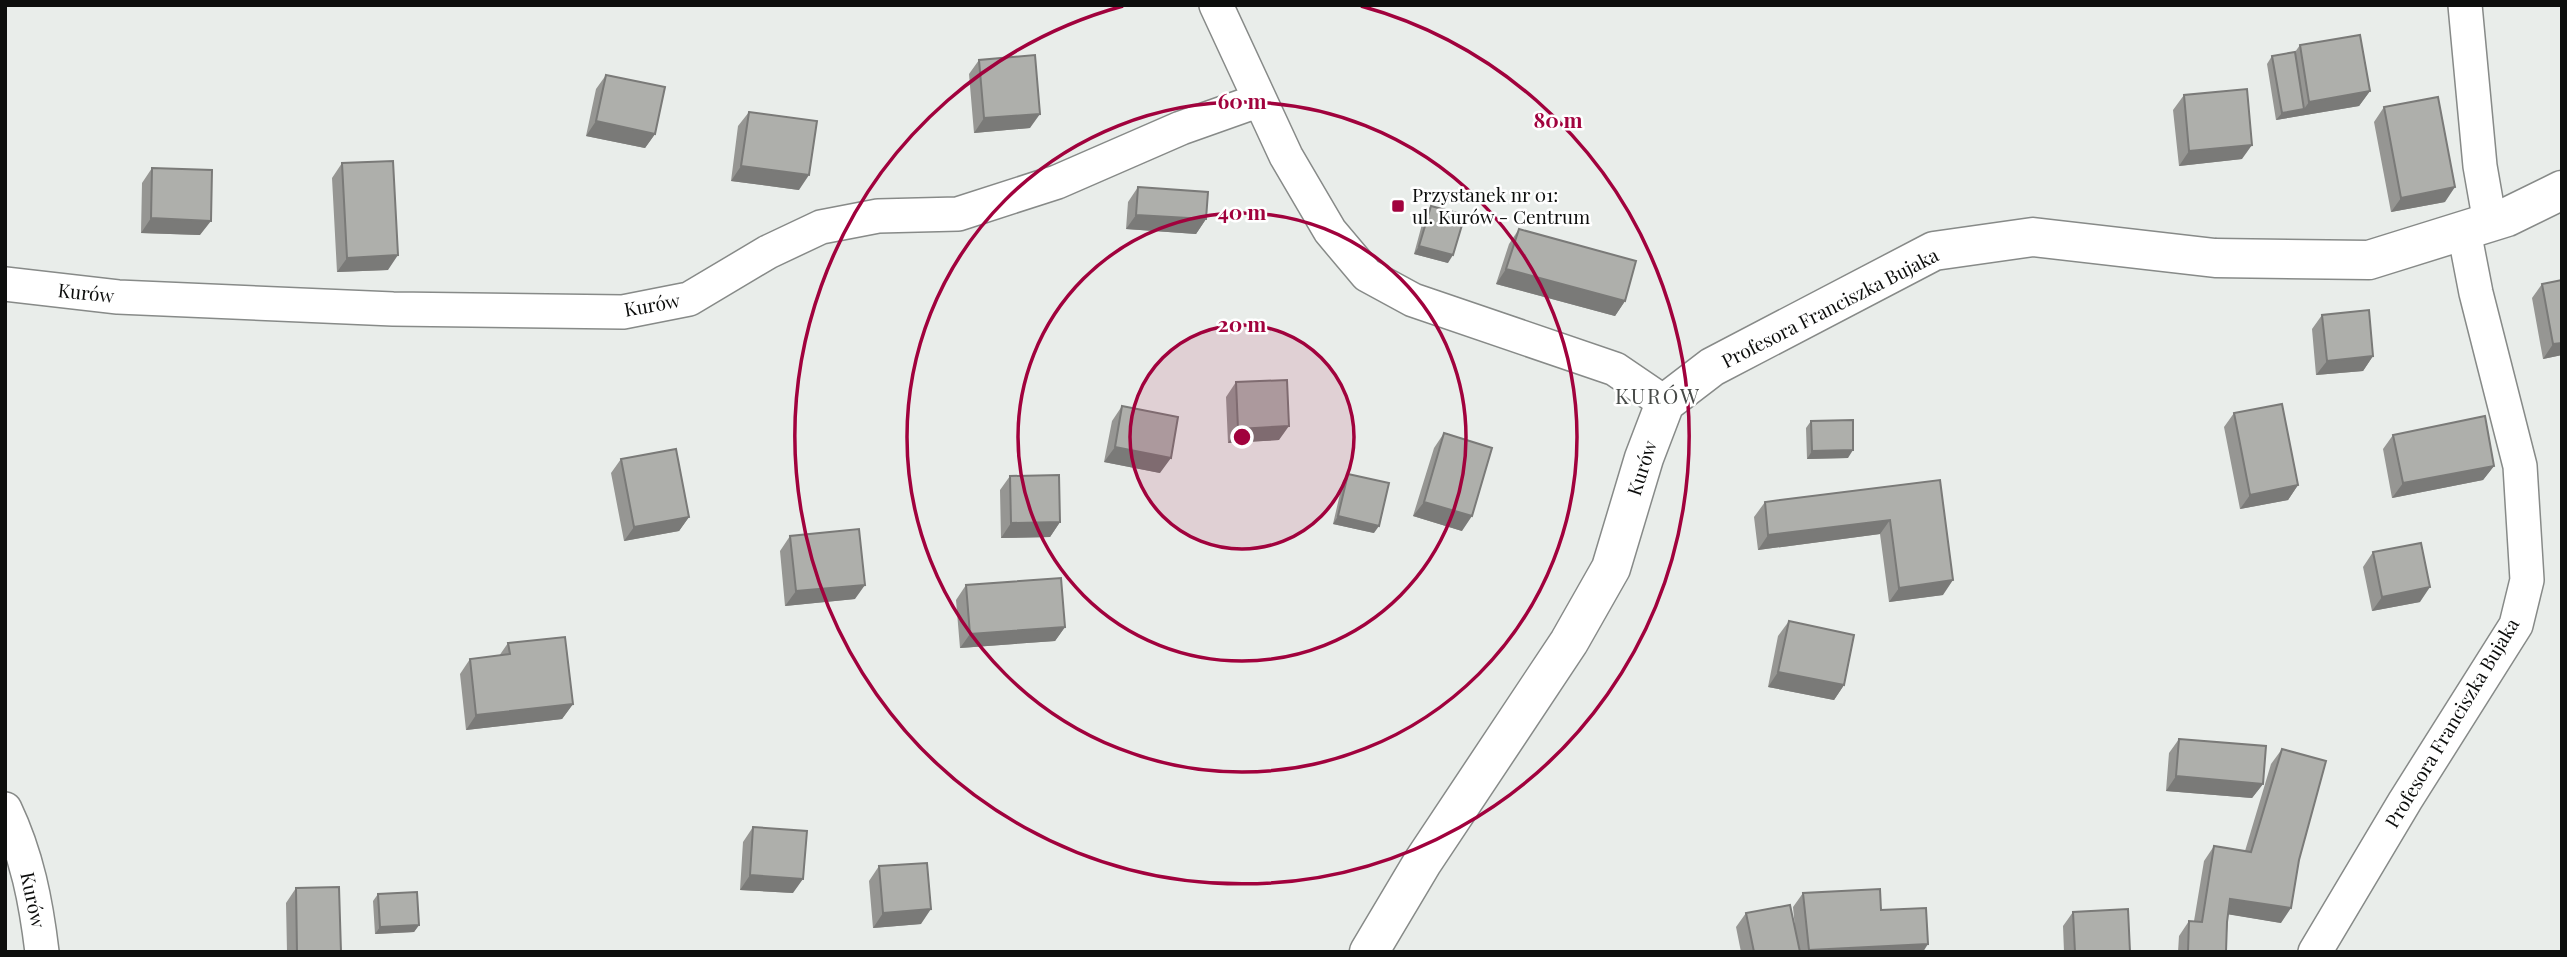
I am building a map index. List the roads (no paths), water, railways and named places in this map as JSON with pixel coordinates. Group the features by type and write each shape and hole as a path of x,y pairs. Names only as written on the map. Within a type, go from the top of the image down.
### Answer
{"street":[{"path":"1216,5 1286,156 1330,231 1367,275 1413,300 1615,369 1665,403"},
{"name":"Profesora Franciszka Bujaka","path":"2315,952 2405,801 2516,625 2527,580 2519,466 2476,293 2480,166 2465,5"},
{"name":"Kurów","path":"5,284 118,297 393,309 624,312 689,299 768,252 821,227 878,216 958,214 1057,183 1181,128 1260,100"},
{"name":"Profesora Franciszka Bujaka","path":"1665,403 1712,367 1934,251 2033,237 2215,258 2369,260 2507,217 2562,190"},
{"name":"Kurów","path":"1369,952 1422,863 1569,642 1611,568 1644,458 1665,403"},
{"name":"Kurów","path":"5,809 16,832 35,896 42,952"}],"place":[{"name":"Przystanek nr 01: ul. Kurów - Centrum","path":"1398,206"}],"district":[{"name":"KURÓW","path":"1658,397"}]}
